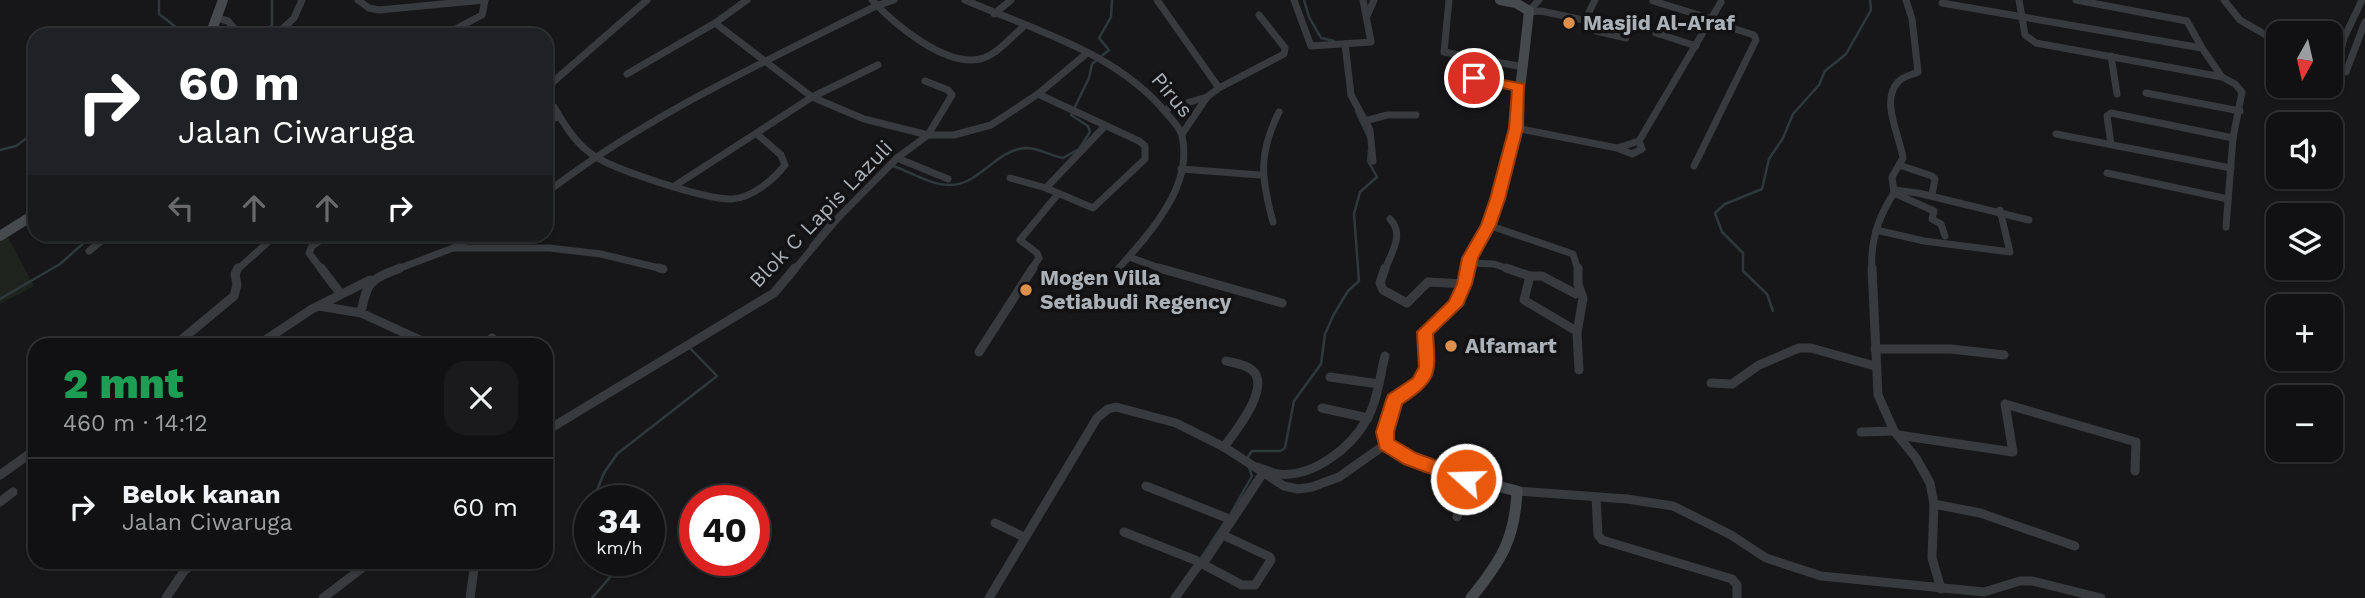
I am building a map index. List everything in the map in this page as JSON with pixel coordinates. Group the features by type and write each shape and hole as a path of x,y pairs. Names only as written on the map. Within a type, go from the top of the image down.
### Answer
{"street":[{"path":"213,28 223,0"},
{"path":"283,28 294,18 302,0"},
{"path":"359,0 369,8 379,10 485,0 482,15 457,28"},
{"path":"553,82 647,0"},
{"path":"626,74 715,23 747,0"},
{"path":"553,188 594,156 766,61 874,3 894,0"},
{"name":"Pirus","path":"965,0 1133,77 1166,109 1182,134 1181,169 1174,192 1159,220 1117,270"},
{"path":"994,14 1011,0"},
{"path":"1157,0 1219,88"},
{"path":"1294,0 1311,46 1371,42 1363,0"},
{"path":"1367,16 1374,0"},
{"path":"1448,0 1444,52 1522,67"},
{"path":"1500,0 1516,3 1529,11 1541,10 1585,20 1593,24 1596,31 1626,38"},
{"path":"1386,444 1385,432 1394,400 1420,383 1427,367 1425,332 1455,305 1465,284 1469,263 1498,199 1516,128 1529,11 1539,0"},
{"path":"1585,20 1595,0"},
{"path":"1906,0 1912,19 1918,69 1917,74 1901,79 1894,88 1892,119 1900,143 1902,166 1892,177 1894,191 1880,213 1870,272 1875,366 1881,406 1930,483 1934,504 1932,558 1947,592"},
{"path":"2019,0 2028,39 2222,77 2235,84 2242,92 2233,138 2226,227"},
{"path":"2076,0 2190,22 2202,48 2222,77"},
{"path":"2134,0 2134,10"},
{"path":"2224,0 2236,16 2266,35"},
{"path":"2343,41 2362,0"},
{"path":"1653,1 1754,35 1756,40 1694,166"},
{"path":"1516,128 1617,148 1626,153 1637,153 1642,149 1639,141 1721,2"},
{"path":"874,3 921,41 953,56 972,60 987,56 1024,26"},
{"path":"1942,3 2202,48"},
{"path":"1182,134 1207,97 1284,54 1285,48 1259,15"},
{"path":"217,18 224,18 236,28"},
{"path":"2343,71 2346,72 2365,22"},
{"path":"715,23 812,97 864,119 928,135 954,135 984,127 1038,94 1086,54"},
{"path":"1656,33 1696,46"},
{"path":"2344,38 2365,47"},
{"path":"1345,44 1351,95 1372,138 1373,161"},
{"path":"2110,56 2117,94"},
{"path":"676,185 812,97 878,65"},
{"path":"1451,74 1519,87"},
{"path":"925,81 948,90 952,95 928,135"},
{"path":"2146,93 2239,111"},
{"path":"1010,178 1046,188 1093,208 1098,207 1146,159 1145,146 1038,94"},
{"path":"1166,109 1207,97"},
{"path":"553,107 558,117 594,156 638,174 724,200 744,197 780,172 785,165 781,155 757,134"},
{"path":"1273,222 1260,176 1266,136 1279,112"},
{"path":"2112,145 2107,116 2110,113 2233,138"},
{"path":"1365,121 1387,115 1416,115"},
{"path":"553,118 558,117"},
{"path":"1046,188 1105,126"},
{"path":"2056,134 2231,168"},
{"name":"Blok C Lapis Lazuli","path":"553,427 774,293 838,218 897,158 928,135"},
{"path":"897,158 948,179"},
{"path":"1902,166 1932,176 1935,179 1932,195"},
{"path":"1181,169 1260,176"},
{"path":"2107,173 2228,199"},
{"path":"1894,191 1932,195 2000,210 2028,220"},
{"path":"1894,191 1934,211 1932,219 1941,224 1945,236"},
{"path":"979,352 1039,258 1037,253 1020,240 1058,194"},
{"path":"1876,230 1924,241 2010,252 2000,210"},
{"path":"0,236 28,218"},
{"path":"1390,219 1397,226 1398,234 1380,283 1383,290 1407,303 1428,282 1465,284"},
{"path":"1488,225 1573,254 1578,264 1578,284 1583,298 1577,333 1579,370"},
{"path":"89,251 100,242"},
{"path":"183,338 234,296 237,285 235,274 239,267 268,242"},
{"path":"318,242 312,246 309,253 340,293"},
{"path":"268,338 299,316 340,293 463,242"},
{"path":"453,248 549,248 601,254 663,270"},
{"path":"1129,257 1141,263 1282,303"},
{"path":"1469,263 1494,264 1530,276 1542,276 1576,294"},
{"path":"1530,276 1524,300 1573,329"},
{"path":"360,313 366,288 374,278"},
{"path":"319,306 360,313 415,338"},
{"path":"1712,383 1732,384 1759,365 1800,348 1811,348 1875,366"},
{"path":"1875,349 1951,349 2004,355"},
{"path":"1251,466 1276,474 1288,474 1311,468 1345,449 1368,418 1385,356"},
{"path":"1224,447 1256,397 1258,384 1256,374 1251,369 1226,361"},
{"path":"1330,377 1379,384"},
{"path":"1861,432 1896,433 2013,452 2005,404 2136,442 2135,471"},
{"path":"989,598 1097,418 1108,409 1116,407 1176,423 1224,447 1284,486 1310,489 1341,475 1386,444"},
{"path":"1322,408 1368,418"},
{"path":"1386,444 1410,458 1466,479 1517,491 1673,506 1731,535 1766,558 1821,576 1984,595 2020,581 2032,581 2101,598"},
{"path":"0,475 28,455"},
{"path":"1175,598 1223,535 1263,473"},
{"path":"1457,517 1466,479"},
{"path":"1146,486 1232,520"},
{"path":"1471,598 1511,545 1517,515 1517,491"},
{"path":"0,502 13,492"},
{"path":"1596,497 1598,537 1602,540 1732,579 1738,589 1737,598"},
{"path":"1934,504 1980,513 2075,546"},
{"path":"995,523 1024,537"},
{"path":"1124,532 1201,563 1242,584 1251,586 1258,583 1271,561 1270,557 1223,535"},
{"path":"166,598 187,569"},
{"path":"323,598 361,569"},
{"path":"470,598 474,569"}],"shaded area":[{"path":"7,235 34,286 0,304 0,239"}],"waterway":[{"path":"159,0 159,14 177,28"},
{"path":"268,28 272,25 272,0"},
{"path":"893,166 928,181 950,185 970,179 1015,150 1031,148 1063,158 1079,149 1090,132 1088,126 1071,115 1089,78 1092,64 1109,50 1099,38 1111,17 1112,0"},
{"path":"1304,0 1309,17 1321,38 1334,41"},
{"path":"1773,311 1767,294 1743,271 1743,253 1722,232 1715,213 1725,204 1762,189 1769,159 1783,138 1793,114 1819,85 1825,71 1846,54 1871,10 1870,0"},
{"path":"1356,111 1368,137"},
{"path":"0,150 16,146 28,137"},
{"path":"1247,458 1252,451 1280,451 1285,448 1294,401 1321,364 1325,334 1334,314 1348,291 1359,281 1354,214 1360,192 1377,177 1368,161 1369,150"},
{"path":"810,246 828,224"},
{"path":"0,299 60,264 85,242"},
{"path":"599,485 617,454 717,376 689,347"},
{"path":"1230,515 1252,476 1248,465"},
{"path":"1201,558 1226,520"},
{"path":"592,598 611,576"}],"place":[{"name":"Masjid Al-A'raf","path":"1569,23"},
{"name":"Mogen Villa Setiabudi Regency","path":"1026,290"},
{"name":"Alfamart","path":"1451,346"}],"route":[{"path":"1466,479 1410,458 1386,444 1385,432 1394,400 1420,383 1427,367 1425,332 1455,305 1465,284 1470,258 1488,225 1498,199 1516,128 1519,87 1474,78"}]}
